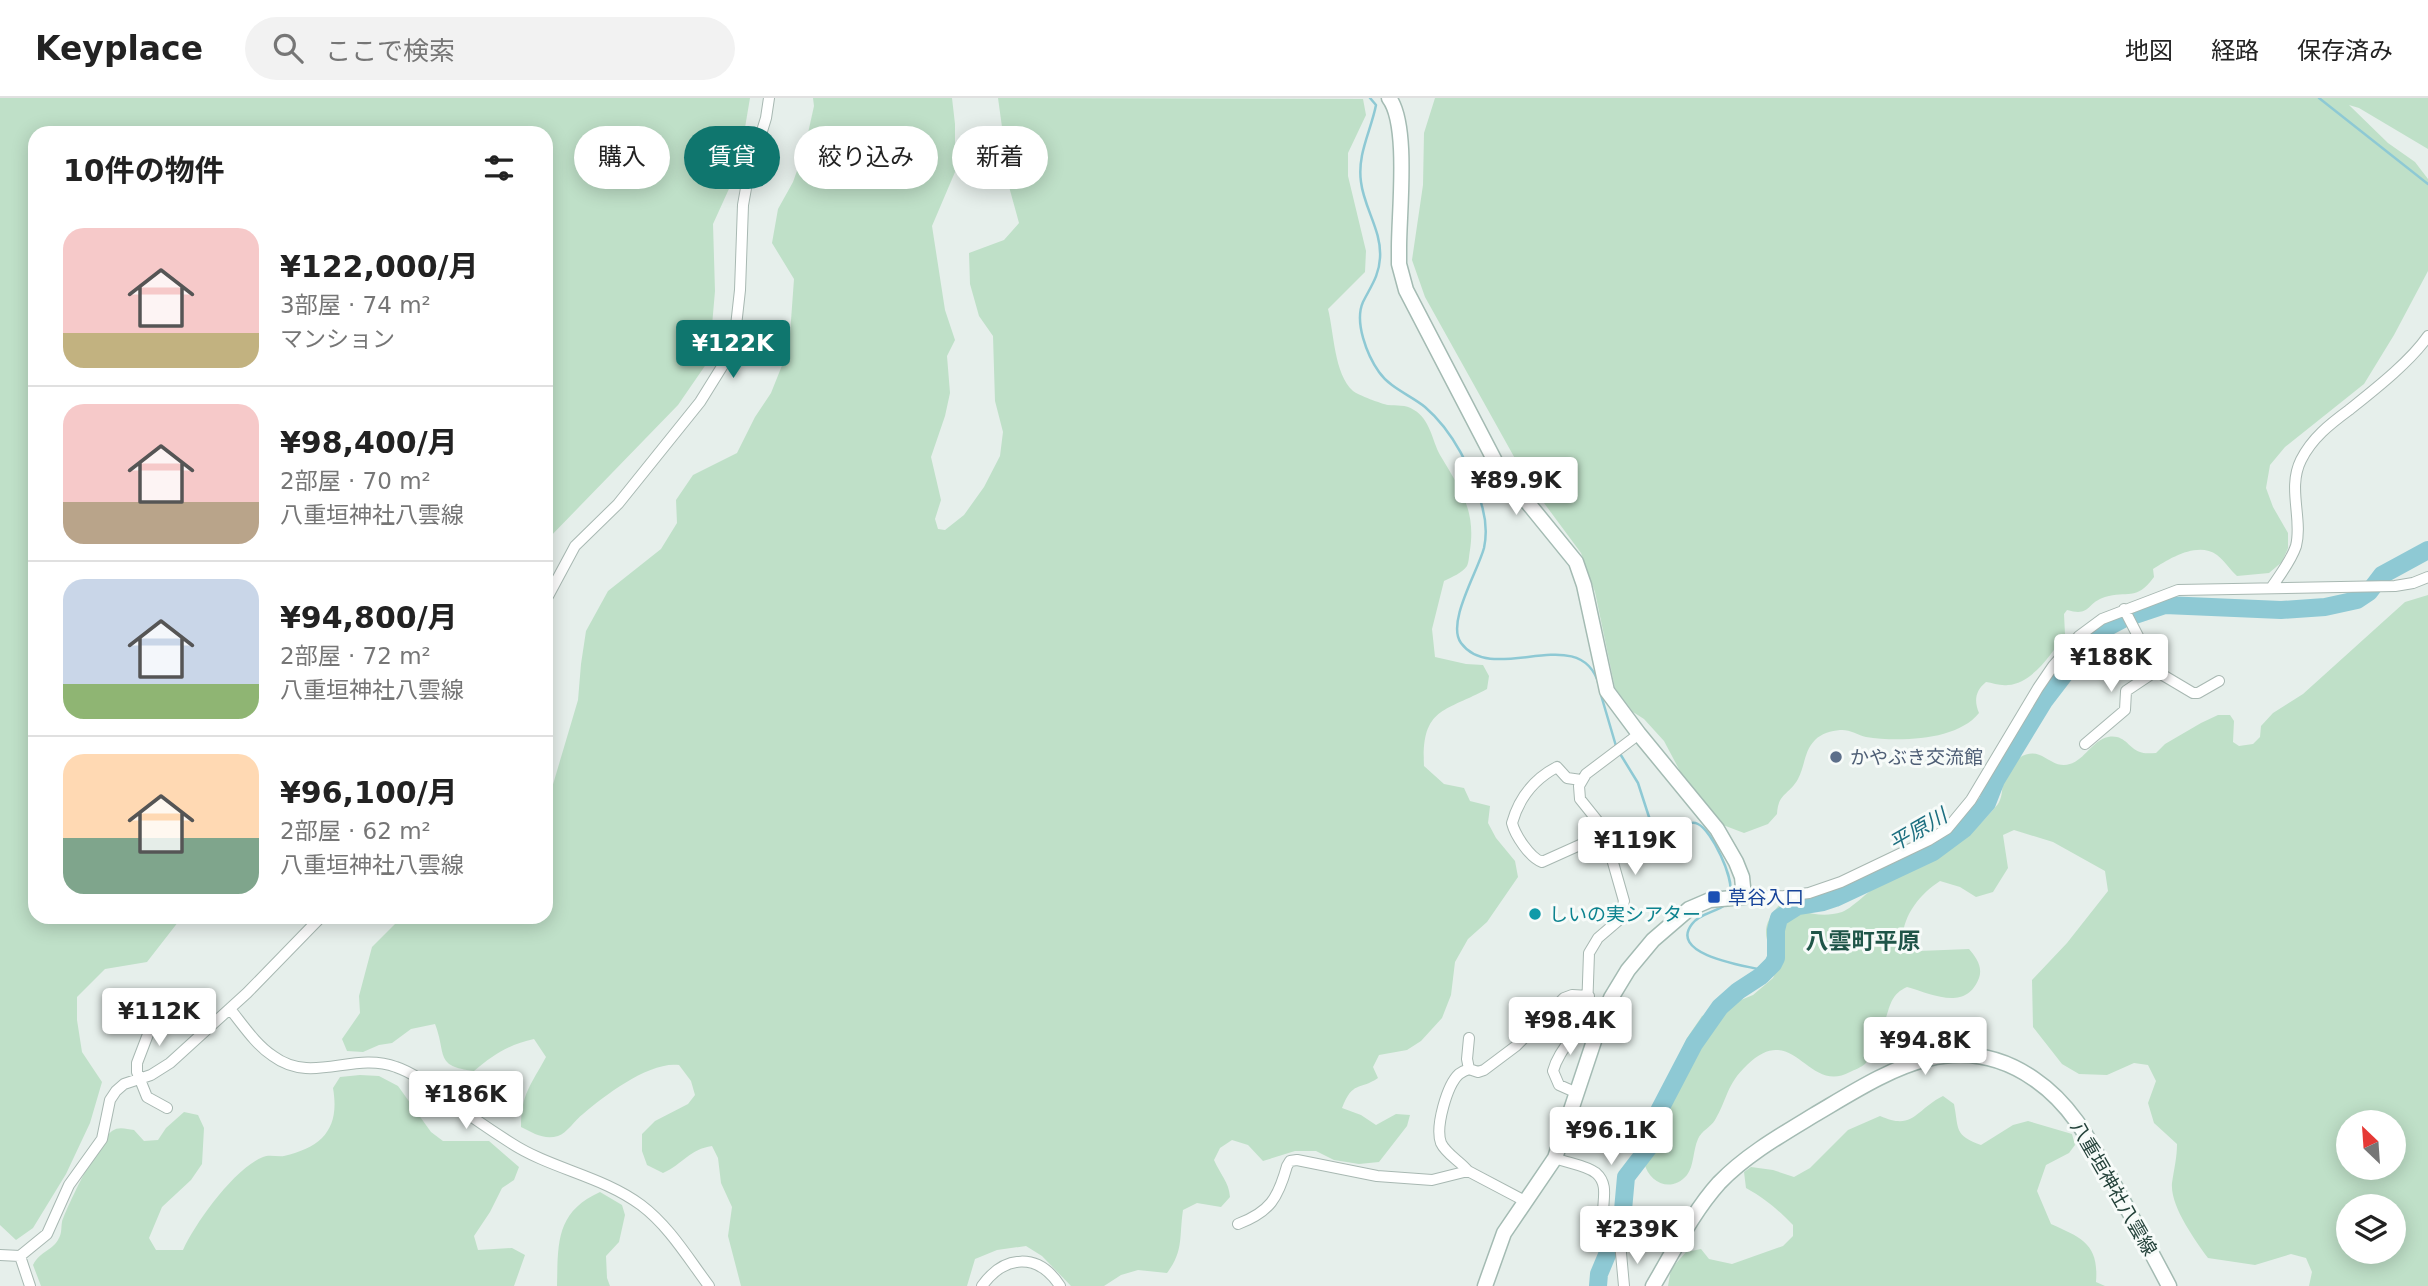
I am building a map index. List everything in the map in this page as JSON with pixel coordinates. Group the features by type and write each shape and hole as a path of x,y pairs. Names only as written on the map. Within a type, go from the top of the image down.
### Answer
{"main road":[{"path":"1389,98 1395,106 1401,130 1399,256 1406,290 1497,465 1576,562 1584,585 1607,691 1727,843 1742,877 1734,897 1710,900 1689,909 1653,940 1639,954 1618,986 1604,1014 1555,1157 1497,1247 1485,1286"},
{"name":"八重垣神社八雲線","path":"1653,1286 1705,1201 1738,1166 1790,1130 1885,1073 1920,1060 1959,1055 1993,1060 2011,1066 2034,1079 2067,1108 2085,1133 2169,1286"}],"street":[{"path":"553,587 575,546 624,496 700,402 728,357 736,327 740,290 743,205 769,98"},
{"path":"2271,588 2296,545 2296,477 2307,451 2324,427 2360,400 2428,336"},
{"path":"1734,897 1809,893 1841,883 1947,829 1972,800 2038,688 2067,649 2090,627 2179,590 2380,587 2413,583 2428,577"},
{"path":"2125,611 2156,671 2193,693 2219,681"},
{"path":"2085,744 2125,710 2126,691 2156,671"},
{"path":"1587,832 1591,840 1542,862 1536,860 1514,830 1512,823 1532,783 1540,776 1557,767 1567,778 1581,780 1639,734"},
{"path":"1577,1093 1559,1085 1553,1071 1557,1060 1584,1019 1589,996 1589,953 1598,939 1619,920 1624,901 1600,824 1580,799 1581,780"},
{"path":"0,1255 20,1256 37,1244 50,1229 69,1185 102,1139 110,1100 116,1091 124,1084 162,1070 230,1009 314,924"},
{"path":"1525,1201 1468,1171 1461,1161 1447,1152 1441,1142 1439,1129 1441,1113 1459,1074 1469,1069 1478,1072 1489,1068 1516,1046 1564,998 1572,995 1589,996"},
{"path":"150,1028 162,1022 174,997"},
{"path":"230,1009 271,1055 285,1064 301,1069 361,1062 396,1066 428,1085 514,1146 610,1187 639,1204 672,1236 709,1286"},
{"path":"158,1011 137,1063 139,1079 146,1097 167,1108"},
{"path":"1469,1038 1469,1069"},
{"path":"1555,1157 1590,1170 1600,1177 1605,1193 1603,1219 1620,1242 1624,1286"},
{"path":"1238,1224 1257,1217 1274,1200 1290,1161 1305,1161 1377,1177 1432,1180 1468,1171"},
{"path":"20,1256 30,1286"},
{"path":"982,1286 1000,1267 1022,1261 1040,1265 1060,1286"}],"green space":[{"path":"0,98 750,98 745,126 684,126 684,189 729,189 713,224 715,291 709,360 678,405 553,534 553,126 28,126 28,924 177,924 147,962 105,969 77,997 82,1052 102,1082 90,1123 66,1174 33,1228 16,1240 0,1225"},
{"path":"813,98 952,98 955,126 952,126 952,179 932,226 945,310 955,340 947,356 950,393 931,457 941,500 935,519 938,529 945,530 964,515 984,487 1000,456 1003,432 995,401 993,336 979,316 970,284 969,253 1004,240 1019,223 1010,189 1048,189 1048,126 1002,126 998,98 1363,99 1366,115 1348,153 1348,176 1366,251 1365,272 1328,309 1338,364 1353,391 1385,404 1411,408 1424,419 1465,500 1471,523 1469,560 1462,571 1444,581 1432,629 1435,657 1483,665 1489,676 1487,689 1448,708 1432,722 1424,747 1424,766 1444,784 1464,788 1470,801 1490,806 1488,823 1496,838 1515,861 1518,877 1487,922 1468,939 1455,962 1451,995 1442,1018 1421,1041 1407,1050 1379,1055 1373,1067 1378,1078 1357,1087 1346,1099 1342,1108 1361,1115 1376,1125 1396,1114 1410,1115 1407,1126 1379,1162 1359,1164 1334,1160 1316,1151 1295,1151 1263,1161 1248,1145 1232,1140 1220,1148 1214,1160 1226,1182 1230,1197 1221,1207 1197,1203 1183,1210 1180,1243 1176,1258 1167,1273 1138,1270 1121,1275 1104,1286 1071,1286 1042,1256 1026,1246 997,1250 975,1259 967,1286 741,1286 728,1236 732,1207 721,1183 718,1158 712,1146 692,1153 663,1173 647,1165 642,1151 642,1134 655,1121 688,1104 695,1095 691,1081 679,1065 655,1068 628,1081 592,1106 561,1134 548,1137 521,1127 525,1098 546,1057 534,1039 502,1051 474,1071 461,1069 447,1062 435,1024 411,1029 392,1043 363,1052 347,1051 342,1039 360,1013 359,996 372,947 395,924 553,924 553,784 578,700 586,631 608,591 661,549 677,523 676,500 693,475 737,453 771,393 789,348 794,279 772,243 778,209 794,179 794,189 938,189 938,126 810,126"},
{"path":"1435,98 2428,98 2428,149 2359,108 2349,105 2388,143 2415,162 2428,179 2428,271 2364,384 2285,447 2270,465 2266,488 2288,533 2288,548 2282,562 2269,573 2237,576 2220,557 2209,551 2193,550 2176,556 2153,569 2154,577 2142,590 2105,597 2085,611 2067,610 2064,614 2065,634 2041,666 2017,683 2005,685 1986,682 1977,696 1979,713 1957,729 1910,739 1866,737 1843,730 1821,736 1809,749 1795,784 1779,802 1777,814 1768,824 1744,833 1723,825 1681,773 1664,741 1644,719 1633,712 1615,688 1595,592 1581,553 1527,480 1425,297 1412,260 1423,185 1424,133"},
{"path":"2428,595 2428,1286 2309,1286 2312,1272 2306,1258 2291,1254 2255,1265 2208,1258 2184,1222 2175,1202 2172,1183 2177,1144 2154,1123 2148,1103 2156,1081 2148,1065 2134,1063 2107,1075 2079,1074 2062,1064 2033,1027 2032,980 2067,943 2108,891 2105,871 2053,842 2014,830 2003,835 2008,868 1993,892 1976,897 1960,887 1940,881 1919,899 1905,924 1903,942 1919,951 1969,949 1980,970 1979,978 1966,995 1948,998 1907,987 1902,990 1892,1001 1866,1063 1850,1072 1835,1076 1822,1074 1789,1053 1777,1050 1763,1053 1747,1065 1731,1085 1715,1120 1698,1139 1687,1175 1681,1181 1668,1185 1651,1176 1644,1162 1658,1137 1671,1072 1687,1038 1702,1016 1753,995 1773,978 1779,964 1767,940 1766,927 1780,904 1818,914 1842,912 1882,883 1945,851 1974,830 1991,813 2001,799 2007,769 2026,755 2038,755 2058,764 2071,764 2096,743 2108,737 2122,739 2140,752 2156,753 2165,744 2218,715 2230,715 2234,721 2233,742 2239,746 2253,744 2260,737 2261,726 2273,713 2303,694 2405,602"},
{"path":"379,1076 398,1086 431,1132 443,1141 489,1141 519,1167 514,1180 502,1188 474,1236 478,1250 512,1248 525,1255 514,1286 41,1286 33,1265 54,1246 61,1234 62,1222 92,1159 115,1129 134,1130 144,1141 158,1140 166,1128 184,1112 198,1115 204,1128 202,1164 191,1180 162,1207 149,1238 156,1250 183,1250 206,1211 228,1184 252,1163 263,1157 298,1152 326,1134 334,1114 333,1088 340,1077"},
{"path":"1943,1096 1954,1104 1959,1131 1966,1138 1981,1145 2013,1125 2028,1121 2072,1134 2075,1145 2069,1153 2046,1165 2037,1191 2051,1224 2080,1238 2086,1244 2095,1259 2096,1282 2105,1286 1668,1286 1671,1269 1686,1252 1701,1249 1709,1259 1732,1264 1783,1246 1793,1236 1793,1225 1760,1196 1746,1188 1744,1172 1751,1167 1794,1177 1810,1168 1848,1130 1880,1116 1891,1120 1907,1120"},
{"path":"600,1192 622,1205 625,1215 619,1242 606,1256 610,1286 557,1286 559,1242 567,1219 586,1200"}],"waterway":[{"path":"1370,98 1376,105 1360,172 1363,192 1378,238 1380,258 1376,276 1363,302 1361,328 1366,348 1379,372 1394,387 1425,407 1435,417 1461,452 1478,493 1485,522 1485,543 1460,610 1457,634 1461,643 1475,655 1494,659 1556,655 1574,657 1589,666 1599,685"},
{"path":"2319,98 2428,184"},
{"name":"平原川","path":"1598,1286 1599,1274 1623,1210 1626,1177 1649,1147 1659,1111 1694,1044 1720,1007 1773,964 1776,958 1779,918 1798,906 1835,898 1933,852 1964,829 1987,803 1996,780 2044,701 2080,654 2106,628 2123,619 2165,605 2281,610 2325,607 2357,600 2369,592 2382,575 2428,550"},
{"path":"1601,695 1616,746"},
{"path":"1619,752 1638,783 1649,817 1655,826 1674,829 1695,823 1704,828 1725,866 1730,893"},
{"path":"1725,905 1692,924 1687,935 1691,944 1714,958 1768,971"}],"place":[{"name":"かやぶき交流館","path":"1836,757"},
{"name":"草谷入口","path":"1714,897"},
{"name":"しいの実シアター","path":"1535,914"}],"district":[{"name":"八雲町平原","path":"1863,941"}]}
